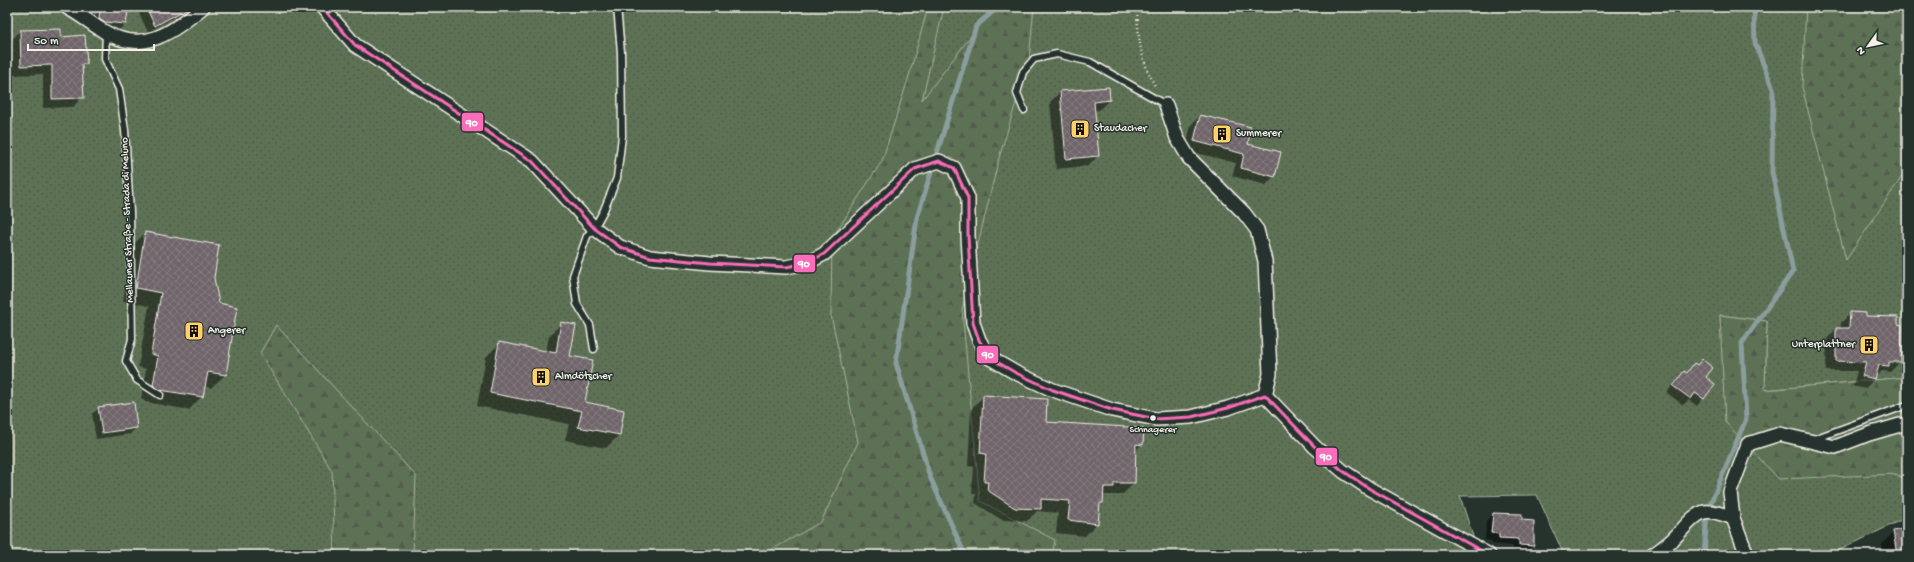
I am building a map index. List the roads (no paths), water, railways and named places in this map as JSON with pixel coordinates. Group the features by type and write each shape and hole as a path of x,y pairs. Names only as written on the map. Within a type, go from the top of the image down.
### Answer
{"street":[{"path":"66,7 106,33 134,43 161,37 203,7"},
{"path":"322,7 355,45 532,161 594,228 620,247 650,257 786,267 807,262 824,254 915,170 939,161 954,168 968,198 968,236 973,323 979,340 990,358 1016,373 1053,390 1112,410 1156,419 1191,417 1228,408 1265,395"},
{"path":"1166,106 1177,138 1189,158 1244,212 1258,230 1265,261 1270,374 1265,395"},
{"path":"1265,395 1315,447 1343,471 1370,489 1489,555"},
{"path":"1747,555 1733,518 1730,492 1748,444 1780,434 1835,447 1869,434 1900,425 1907,425"},
{"path":"1653,555 1676,536 1694,516 1702,512 1720,512 1733,518"}],"lane":[{"path":"594,349 590,325 577,304 573,276 587,236 594,228 604,210 617,178 621,143 621,52 617,7"},
{"name":"Mellauner Straße - Strada di Meluno","path":"106,33 105,59 119,89 123,116 130,212 132,339 126,361 137,380 160,395"},
{"path":"1024,110 1017,93 1023,72 1034,59 1057,54 1090,62 1166,106"},
{"path":"1810,440 1907,405"}],"waterway":[{"path":"965,555 930,477 896,363 917,218 976,26 998,7"},
{"path":"1704,555 1707,512 1746,419 1742,343 1793,271 1772,172 1773,89 1755,43 1754,7"}],"place":[{"name":"Staudacher","path":"1080,129"},
{"name":"Summerer","path":"1222,134"},
{"name":"Angerer","path":"194,331"},
{"name":"Unterplattner","path":"1869,345"},
{"name":"Almdötscher","path":"541,377"},
{"name":"Schnagerer","path":"1153,418"}]}
